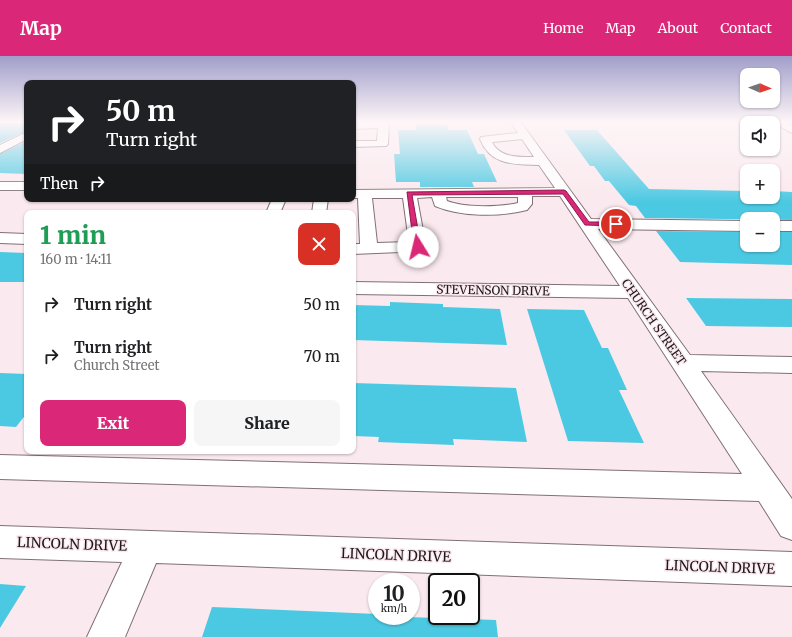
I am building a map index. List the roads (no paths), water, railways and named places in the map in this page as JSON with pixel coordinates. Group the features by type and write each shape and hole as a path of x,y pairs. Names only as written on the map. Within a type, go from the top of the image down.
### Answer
{"street":[{"path":"488,148 497,156 510,159 543,161"},
{"name":"CHURCH STREET","path":"534,148 632,292 683,363 792,525"},
{"path":"0,186 24,186"},
{"path":"409,194 418,247 361,249 359,194 438,193 440,203 446,206 467,209 522,207 525,204 525,192 564,192"},
{"path":"587,224 740,226"},
{"path":"780,226 792,226"},
{"path":"0,238 24,239"},
{"name":"STEVENSON DRIVE","path":"356,288 632,292"},
{"path":"683,363 792,365"},
{"path":"0,466 767,488"},
{"name":"LINCOLN DRIVE","path":"0,542 792,569"},
{"path":"106,637 146,547"}]}
